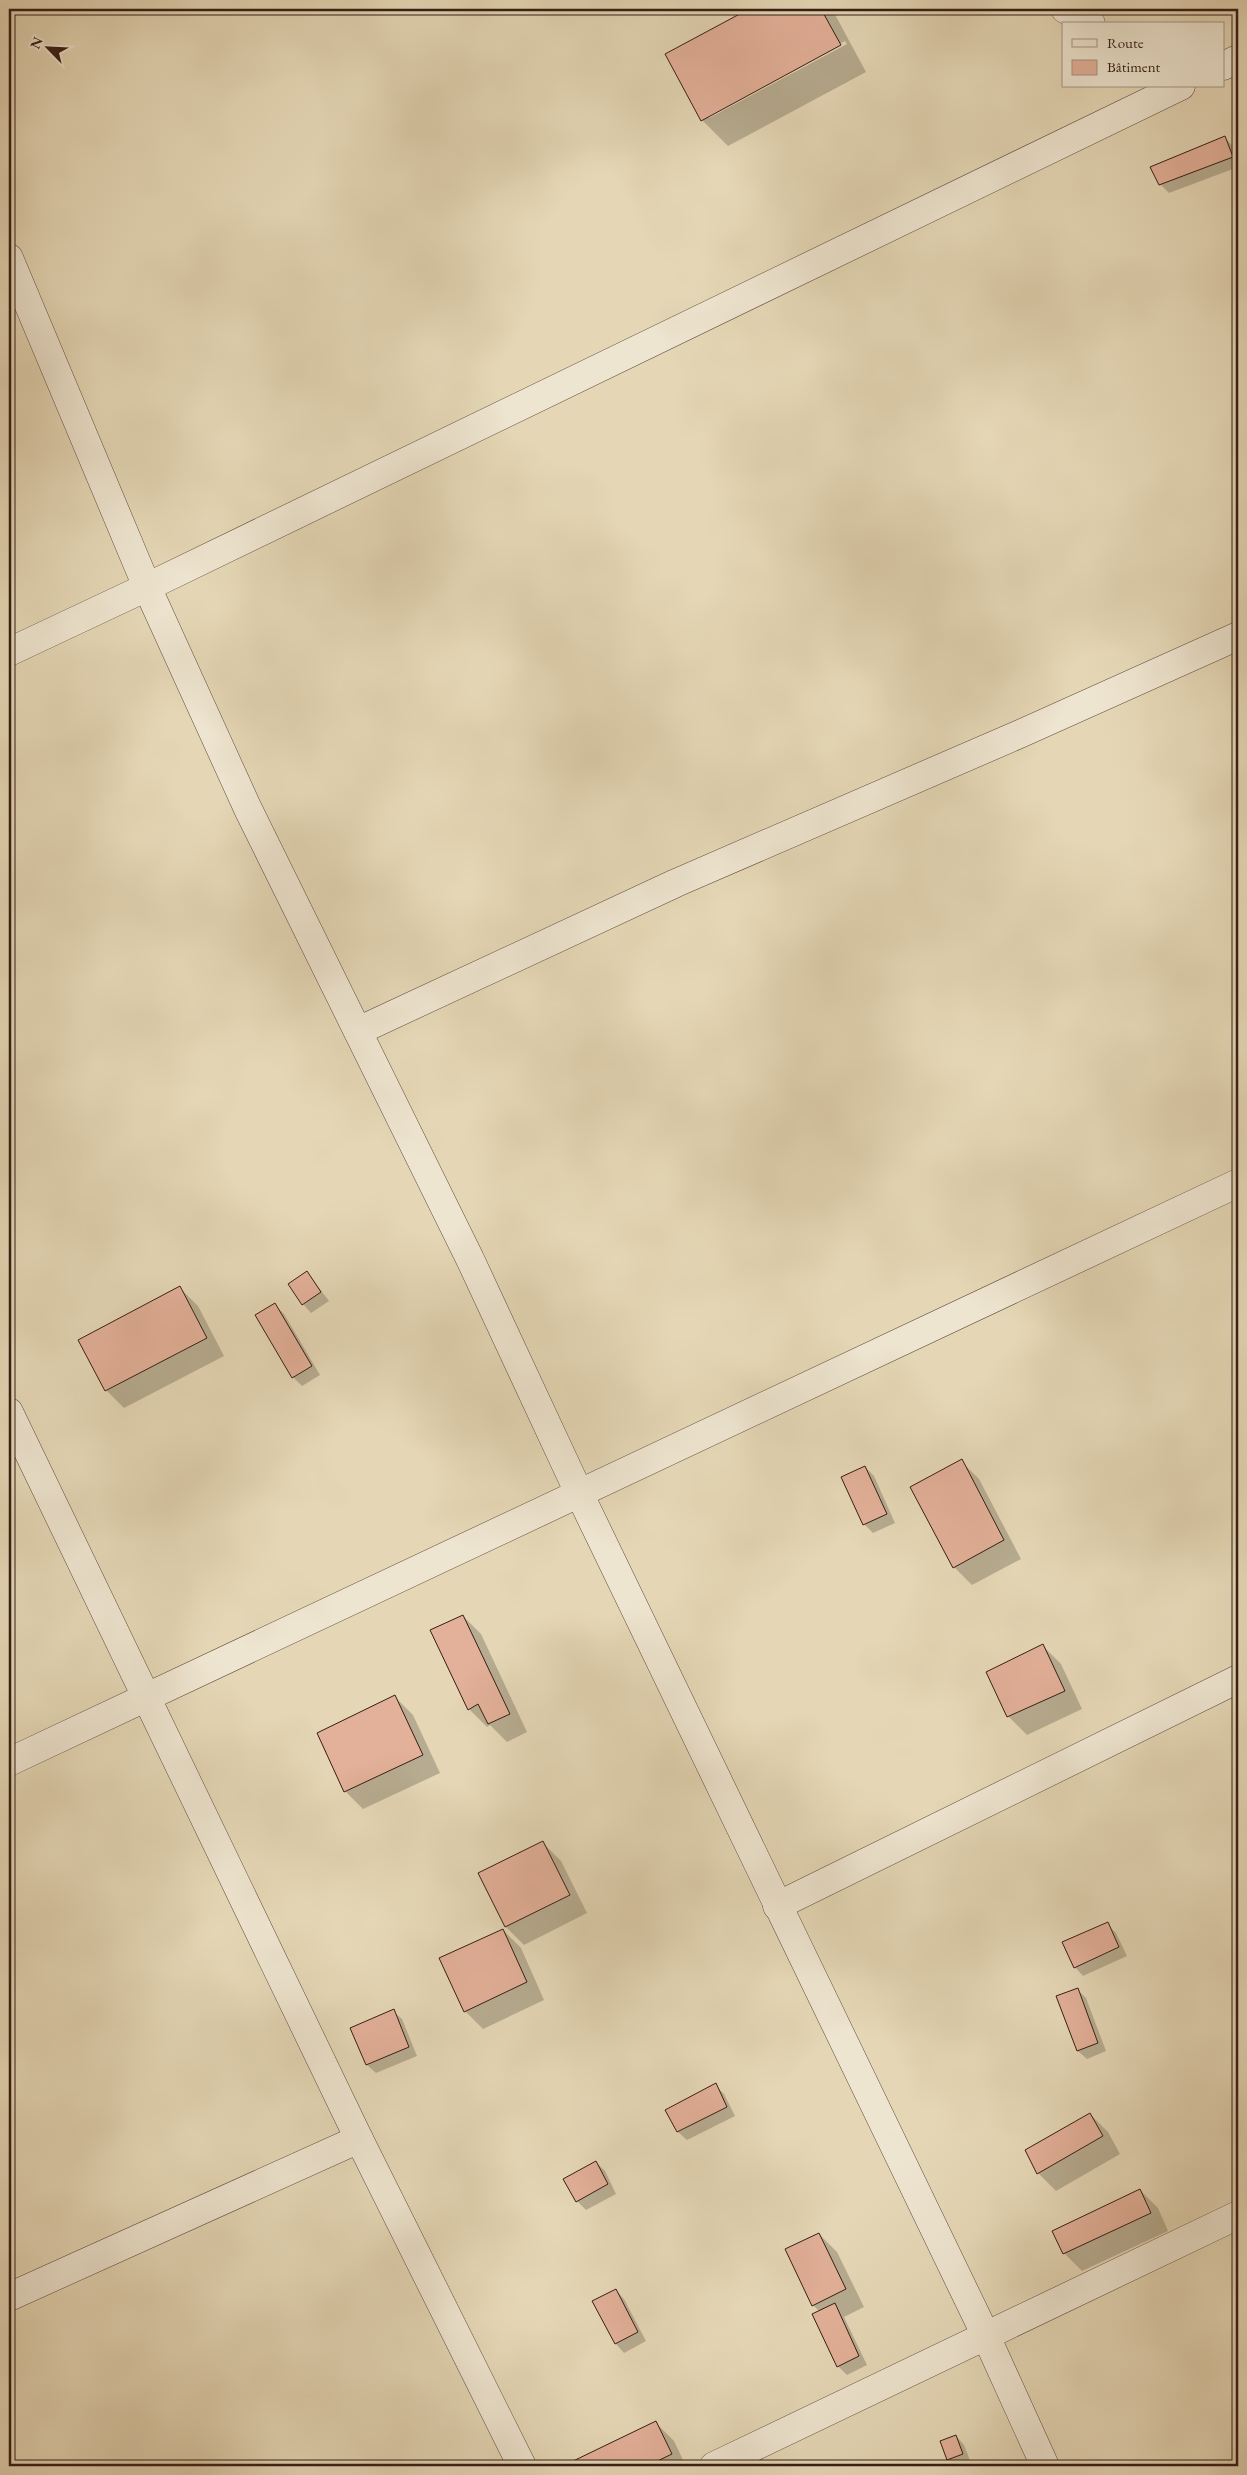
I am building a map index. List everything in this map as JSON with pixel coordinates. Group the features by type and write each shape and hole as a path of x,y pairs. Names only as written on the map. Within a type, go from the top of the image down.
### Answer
{"street":[{"path":"1065,9 1088,22"},
{"path":"1224,66 1238,59"},
{"path":"9,652 147,587 1144,94 1172,88"},
{"path":"9,258 147,587 248,809 470,1259 579,1493 986,2336 1045,2466"},
{"path":"358,1031 676,883 1022,733 1238,636"},
{"path":"9,1762 1238,1183"},
{"path":"9,1412 359,2139 522,2466"},
{"path":"777,1906 1238,1679"},
{"path":"9,2297 359,2139"},
{"path":"714,2466 1238,2215"}],"building":[{"path":"749,9 821,9 841,45 701,121 665,54"},
{"path":"1225,136 1233,157 1159,185 1150,167"},
{"path":"307,1271 321,1292 302,1305 288,1284"},
{"path":"180,1286 207,1338 105,1391 78,1340"},
{"path":"275,1303 312,1366 292,1378 255,1315"},
{"path":"962,1459 1004,1540 953,1568 910,1487"},
{"path":"865,1466 887,1514 863,1525 841,1477"},
{"path":"463,1615 510,1714 488,1724 478,1704 468,1710 430,1630"},
{"path":"1043,1644 1065,1691 1007,1717 986,1672"},
{"path":"395,1695 423,1755 344,1792 317,1733"},
{"path":"543,1841 570,1895 505,1927 478,1873"},
{"path":"1108,1922 1119,1947 1074,1968 1062,1942"},
{"path":"503,1929 527,1982 464,2012 439,1958"},
{"path":"1078,1988 1098,2043 1077,2051 1056,1996"},
{"path":"394,2009 409,2047 366,2065 350,2028"},
{"path":"716,2083 727,2107 677,2132 665,2110"},
{"path":"1090,2113 1103,2136 1037,2174 1025,2150"},
{"path":"596,2161 608,2184 576,2202 563,2179"},
{"path":"1140,2189 1151,2213 1063,2254 1052,2231"},
{"path":"819,2233 846,2289 812,2306 785,2249"},
{"path":"616,2289 638,2332 615,2344 592,2301"},
{"path":"835,2303 859,2356 837,2367 812,2314"},
{"path":"656,2421 672,2454 647,2466 571,2466 569,2463"},
{"path":"956,2435 963,2454 947,2460 940,2441"}]}
